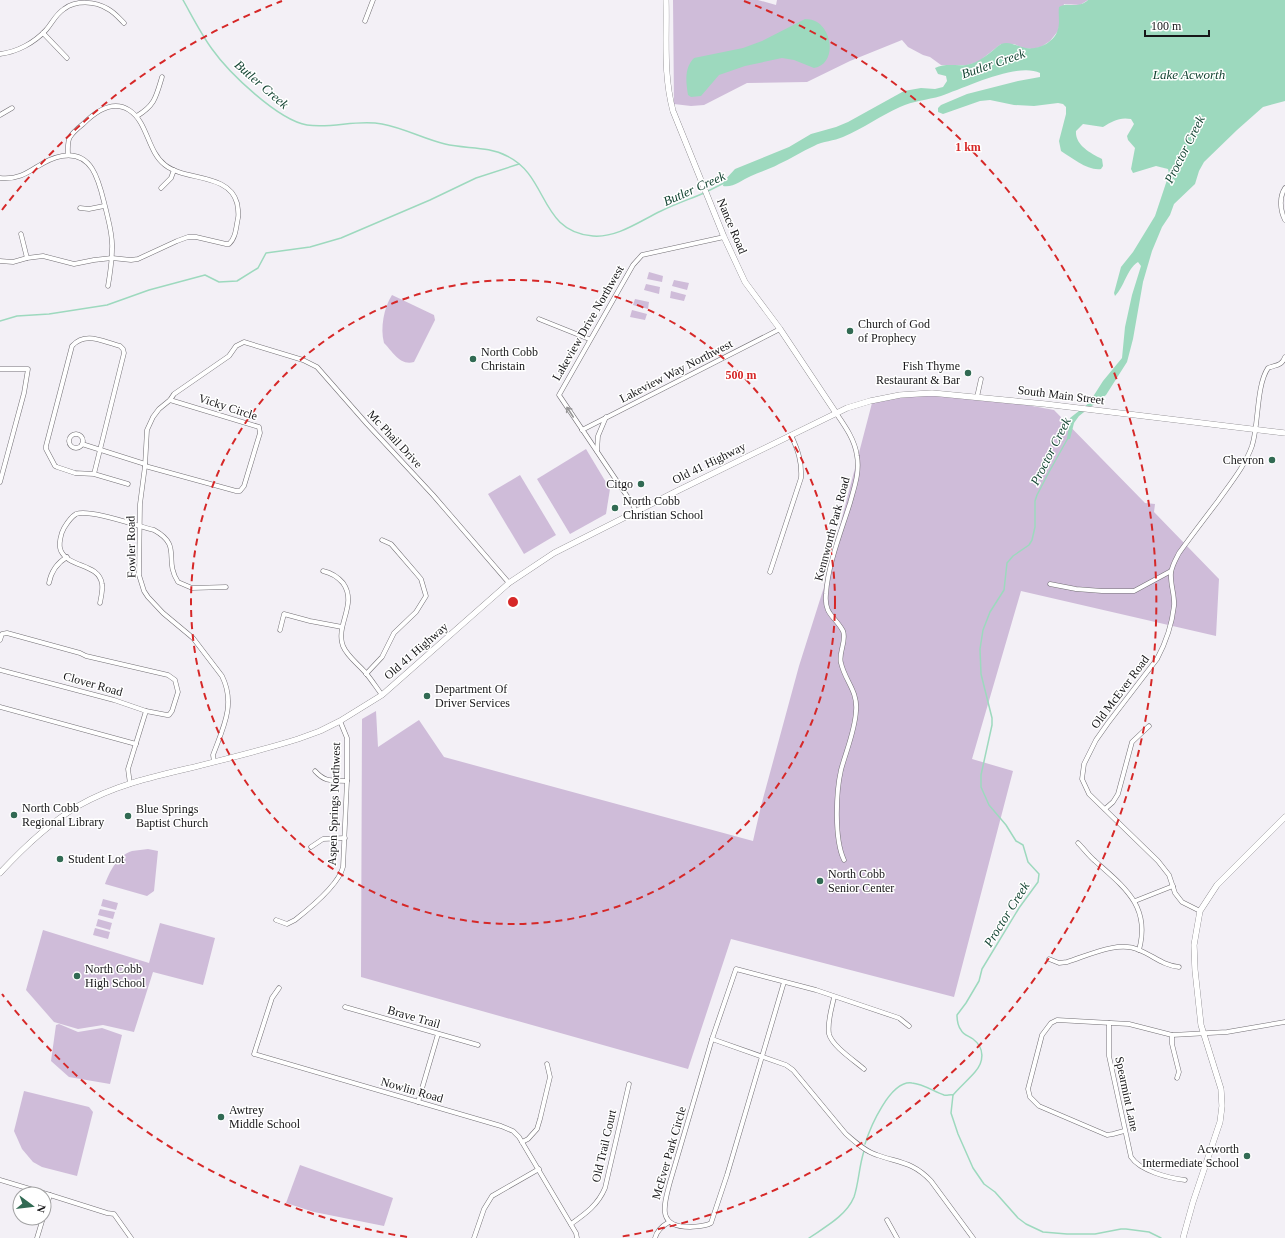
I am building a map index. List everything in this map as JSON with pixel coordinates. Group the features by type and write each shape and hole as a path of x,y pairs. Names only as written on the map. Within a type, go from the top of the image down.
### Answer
{"main road":[{"name":"Nance Road","path":"666,0 666,63 669,96 673,111 724,237 745,282 780,330 836,413"},
{"name":"South Main Street","path":"836,413 870,401 910,393 932,392 1285,433"},
{"name":"Old 41 Highway","path":"0,873 32,840 53,823 89,800 130,784 298,739 320,731 340,721 382,695 509,583 554,553 836,413"},
{"path":"1183,1238 1193,1202 1220,1122 1222,1106 1221,1089 1200,1025 1194,945 1200,911 1217,885 1285,817"}],"street":[{"path":"365,21 373,0"},
{"path":"0,54 18,50 32,42 43,33 64,8 74,3 85,2 107,8 124,24"},
{"path":"43,33 67,58"},
{"path":"137,116 150,107 155,100 162,77"},
{"path":"0,261 12,262 43,256 74,264 112,258 131,260 138,259 188,237 196,237 226,244 231,242 235,234 239,215 237,201 230,191 217,183 174,170 159,160 137,116 129,110 113,106 102,109 86,121 70,137 68,155"},
{"path":"0,115 12,108"},
{"path":"0,178 17,178 56,157 68,155 83,159 93,169 99,182 111,232 113,248 108,286"},
{"path":"161,188 170,180 174,170"},
{"path":"1285,188 1282,193 1281,205 1285,220"},
{"path":"80,208 89,209 104,206"},
{"path":"21,234 27,258"},
{"name":"Lakeview Drive Northwest","path":"636,512 633,505 559,395 632,265 642,255 724,237"},
{"path":"539,319 590,339"},
{"name":"Lakeview Way Northwest","path":"582,430 780,330"},
{"path":"94,474 124,353 123,348 120,346 88,337 72,346 46,449 57,467 75,473 94,474 128,484"},
{"name":"Fowler Road","path":"214,762 213,755 229,706 229,698 225,683 222,676 193,638 163,613 144,591 139,575 140,504 145,465 147,430 153,416 170,400 174,394 229,356 236,346 244,342"},
{"name":"Mc Phail Drive","path":"244,342 302,360 317,367 367,424 433,495 509,583"},
{"path":"1050,584 1076,589 1134,591 1171,571 1179,553 1245,461 1251,448 1256,430 1261,384 1264,373 1269,368 1280,365 1284,360"},
{"path":"0,369 28,370 24,393 0,482"},
{"path":"977,397 981,379"},
{"name":"Vicky Circle","path":"145,465 236,491 240,491 244,486 260,433 259,427 170,400"},
{"name":"Kennworth Park Road","path":"836,413 850,436 858,461 856,482 830,568 825,596 829,614 843,631 844,636 840,652 841,664 854,691 856,703 856,717 842,769 839,787 838,834 841,854 844,860"},
{"path":"597,452 598,436 606,417"},
{"path":"770,572 801,478 802,468 799,453 791,435"},
{"path":"82,444 145,465"},
{"path":"100,603 102,585 100,578 88,567 67,558 60,550 62,531 68,520 76,514 88,513 154,530 168,541 171,549 172,569 178,582 192,588 213,586 226,587"},
{"path":"366,674 382,657 394,633 416,612 426,596 421,579 391,544 382,540"},
{"path":"49,583 56,565 67,558"},
{"path":"323,571 334,574 348,592 348,606 342,627 341,638 343,647 382,695"},
{"name":"Old McEver Road","path":"1171,571 1174,608 1171,623 1161,652 1096,740 1084,764 1082,779 1089,794 1158,862 1169,875 1175,893 1182,902 1200,911"},
{"path":"280,630 284,614 342,627"},
{"name":"Clover Road","path":"0,640 2,634 7,633 80,653 86,656 172,677 177,685 178,692 171,713 169,715 162,715 114,700 0,670"},
{"path":"0,707 136,744"},
{"path":"130,784 128,769 146,711"},
{"name":"Aspen Springs Northwest","path":"276,920 287,924 295,920 338,880 343,867 347,781 347,738 340,721"},
{"path":"1105,809 1113,802 1118,794 1132,742 1149,726"},
{"path":"315,771 322,778 327,780 347,781"},
{"path":"311,847 323,839 344,838"},
{"path":"1078,843 1094,860 1113,876 1135,901 1143,936 1139,950"},
{"path":"1135,901 1173,886"},
{"path":"1049,959 1059,963 1067,962 1117,946 1139,950 1168,966 1179,968"},
{"name":"McEver Park Circle","path":"669,1222 666,1219 664,1206 712,1039 736,969 834,997 899,1018 909,1026"},
{"path":"655,1238 656,1233 669,1222 681,1227 706,1226 711,1223 727,1175 784,982"},
{"name":"Nowlin Road","path":"278,988 272,998 254,1054 501,1126 513,1131 522,1142 539,1169 578,1238"},
{"path":"834,997 829,1020 830,1037 837,1046 864,1069"},
{"name":"Brave Trail","path":"345,1007 478,1045"},
{"path":"1124,1131 1107,1135 1055,1113 1035,1103 1030,1097 1028,1089 1042,1035 1051,1023 1057,1020 1109,1022 1137,1025 1172,1035 1227,1032 1285,1022"},
{"name":"Spearmint Lane","path":"1109,1022 1109,1056 1124,1131 1131,1157 1135,1164 1171,1179 1185,1180"},
{"path":"418,1102 438,1034"},
{"path":"1172,1035 1172,1044 1179,1072 1177,1078"},
{"path":"712,1039 762,1055 786,1065 793,1070 846,1134 855,1142 877,1155 913,1166 923,1172 974,1238"},
{"path":"522,1142 528,1139 536,1129 540,1119 550,1077 547,1064"},
{"name":"Old Trail Court","path":"571,1224 592,1209 602,1197 628,1084"},
{"path":"474,1238 484,1209 492,1196 539,1169"},
{"path":"0,1180 21,1186"},
{"path":"52,1195 114,1214 131,1238"},
{"path":"887,1220 897,1238"},
{"path":"37,1238 41,1226"}],"shaded area":[{"path":"673,0 758,0 776,5 777,0 1088,0 1080,5 1064,4 1058,31 1050,41 1041,47 1032,49 1023,48 1014,44 1001,44 978,62 967,65 941,65 930,57 908,47 902,40 850,61 807,82 747,83 704,105 691,106 674,104"},
{"path":"649,272 663,276 662,282 647,279"},
{"path":"674,280 689,283 687,290 672,286"},
{"path":"646,284 660,287 659,294 644,290"},
{"path":"671,291 686,295 684,301 670,298"},
{"path":"392,295 434,315 435,320 414,362 409,363 401,360 384,343 382,331 384,318 387,305"},
{"path":"635,299 649,302 648,309 633,305"},
{"path":"632,310 647,314 645,320 630,317"},
{"path":"910,392 989,398 1054,410 1145,503 1155,504 1154,512 1219,579 1216,636 1021,591 972,759 1013,771 954,997 731,939 688,1069 361,977 362,719 376,711 378,747 419,720 444,757 753,841 799,666 824,587 872,403"},
{"path":"586,449 610,489 606,514 570,534 537,479"},
{"path":"520,475 556,535 524,554 488,494"},
{"path":"148,849 158,851 154,891 147,896 105,884 112,869 122,856 132,851"},
{"path":"103,899 118,903 116,910 101,906"},
{"path":"100,909 115,912 113,919 98,915"},
{"path":"98,919 112,923 110,930 96,926"},
{"path":"160,923 215,938 203,985 153,972 134,1032 103,1025 78,1029 54,1022 26,990 43,930 149,963"},
{"path":"95,928 110,932 108,939 93,935"},
{"path":"59,1024 78,1032 102,1028 122,1035 110,1084 69,1077 51,1061 56,1025"},
{"path":"24,1091 89,1107 93,1112 77,1176 42,1167 33,1162 22,1149 14,1131"},
{"path":"300,1165 393,1198 384,1226 314,1212 286,1203"}],"water":[{"name":"Lake Acworth","path":"1088,0 1285,0 1285,101 1263,107 1237,130 1204,162 1199,171 1195,184 1174,204 1152,251 1143,282 1133,339 1127,362 1106,395 1079,416 1074,423 1070,439 1067,439 1070,418 1089,403 1103,381 1122,358 1125,327 1132,295 1141,266 1138,262 1131,269 1115,296 1114,293 1121,267 1133,252 1155,216 1169,174 1168,169 1156,166 1133,173 1131,169 1135,148 1128,140 1127,136 1134,124 1131,119 1116,120 1103,127 1083,124 1076,131 1076,136 1084,148 1102,159 1103,166 1101,169 1096,169 1080,163 1061,151 1059,141 1066,114 1066,107 1063,104 1058,103 1034,106 1014,105 990,100 980,101 943,114 938,112 938,108 941,105 967,94 1040,77 1040,73 1030,71 1005,73 941,96 905,105 843,137 817,144 734,185 723,186 724,181 735,169 789,147 811,134 848,122 904,91 921,88 935,89 943,87 947,81 946,76 938,74 935,68 939,66 971,64 980,60 1004,43 1027,48 1044,45 1056,34 1059,26 1059,7 1062,5 1076,5 1084,3"},
{"path":"805,19 810,19 817,22 826,33 829,40 829,54 826,61 821,65 814,68 794,60 782,58 745,66 719,75 701,96 691,97 688,95 686,80 687,71 694,58 743,48 762,41"}],"waterway":[{"name":"Butler Creek","path":"183,0 204,37 220,59 255,94 282,114 295,121 316,126 363,123 382,124 445,144 485,149 500,153 521,165 531,176 553,214 563,225 576,232 593,236 602,236 620,232 666,208 704,193"},
{"path":"0,321 17,316 49,314 107,305 149,290 205,275 219,282 237,281 258,268 266,253 310,247 341,238 430,200 476,178 519,164"},
{"name":"Butler Creek","path":"708,191 724,183"},
{"name":"Proctor Creek","path":"865,1144 871,1127 882,1106 896,1089 904,1084 912,1083 924,1086 944,1095 953,1095 978,1068 982,1055 980,1047 973,1039 962,1032 958,1025 957,1015 979,981 982,969 1019,908 1038,882 1039,874 1028,862 1023,845 1016,841 1006,825 989,805 981,787 981,775 992,725 992,718 981,674 980,649 983,630 990,612 1004,590 1007,563 1013,556 1029,545 1032,540 1035,527 1035,501 1037,495 1068,438"},
{"path":"953,1095 951,1113 958,1134 973,1168 984,1184 995,1192 1018,1218 1026,1224 1043,1232 1095,1234 1126,1229 1149,1232 1161,1238"},
{"name":"Proctor Creek","path":"809,1238 834,1220 846,1210 850,1204 856,1191 864,1151"}],"place":[{"name":"Church of God of Prophecy","path":"850,331"},
{"name":"North Cobb Christain","path":"473,359"},
{"name":"Fish Thyme Restaurant & Bar","path":"968,373"},
{"name":"Chevron","path":"1272,460"},
{"name":"Citgo","path":"641,484"},
{"name":"North Cobb Christian School","path":"615,508"},
{"name":"Department Of Driver Services","path":"427,696"},
{"name":"North Cobb Regional Library","path":"14,815"},
{"name":"Blue Springs Baptist Church","path":"128,816"},
{"name":"Student Lot","path":"60,859"},
{"name":"North Cobb Senior Center","path":"820,881"},
{"name":"North Cobb High School","path":"77,976"},
{"name":"Awtrey Middle School","path":"221,1117"},
{"name":"Acworth Intermediate School","path":"1247,1156"}]}
